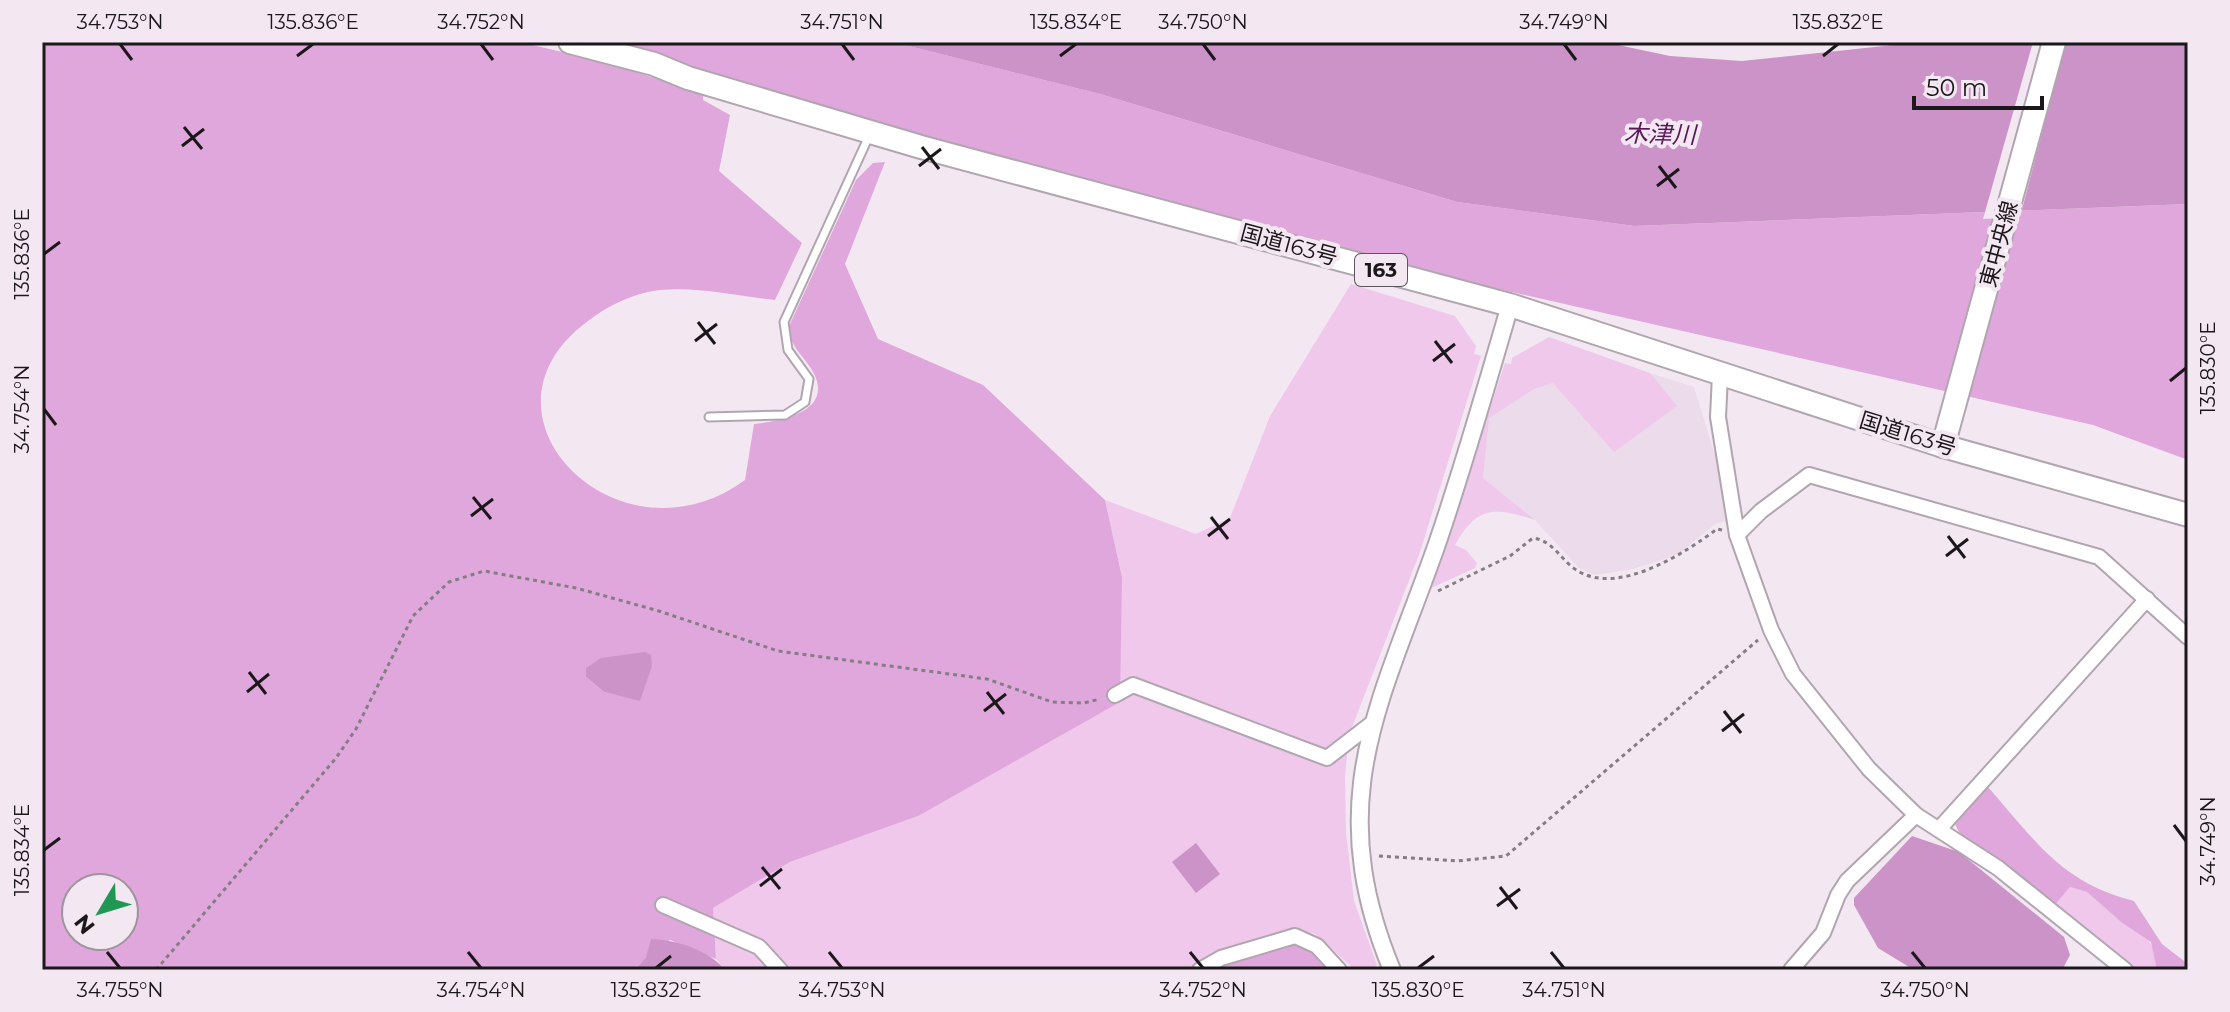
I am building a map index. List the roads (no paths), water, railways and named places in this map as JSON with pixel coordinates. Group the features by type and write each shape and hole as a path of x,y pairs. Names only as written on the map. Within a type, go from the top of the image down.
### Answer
{"highway":[{"name":"国道163号","path":"570,42 654,64 688,78 871,132 1510,305 1943,446 2188,515"},
{"name":"東中央線","path":"1943,446 2054,42"}],"street":[{"path":"1392,970 1377,935 1360,856 1361,784 1371,724 1464,466 1510,305"},
{"path":"1720,375 1718,417 1737,535 1771,630 1793,674 1869,769 1916,815 1998,868 2125,970"},
{"path":"1737,535 1761,511 1809,475 2099,557 2188,637"},
{"path":"1940,828 2147,599"},
{"path":"1115,695 1133,685 1327,758 1371,724"},
{"path":"1791,970 1823,933 1847,881 1916,815"},
{"path":"663,905 759,947 780,970"},
{"path":"1200,970 1221,958 1295,936 1317,946 1339,970"}],"lane":[{"path":"709,417 785,415 805,402 809,379 788,350 784,322 871,132"}],"water":[{"name":"木津川","path":"893,42 1604,42 1670,56 1742,61 1922,42 2188,42 2188,204 1634,226 1457,202 1100,94"},
{"path":"645,652 651,655 652,666 640,701 604,692 586,677 586,668 601,658"},
{"path":"1912,836 1959,852 2064,937 2070,955 2062,970 1914,970 1878,948 1854,905 1854,898"},
{"path":"1196,843 1220,874 1196,893 1172,862"},
{"path":"651,939 692,947 725,970 635,970 646,957"}]}
